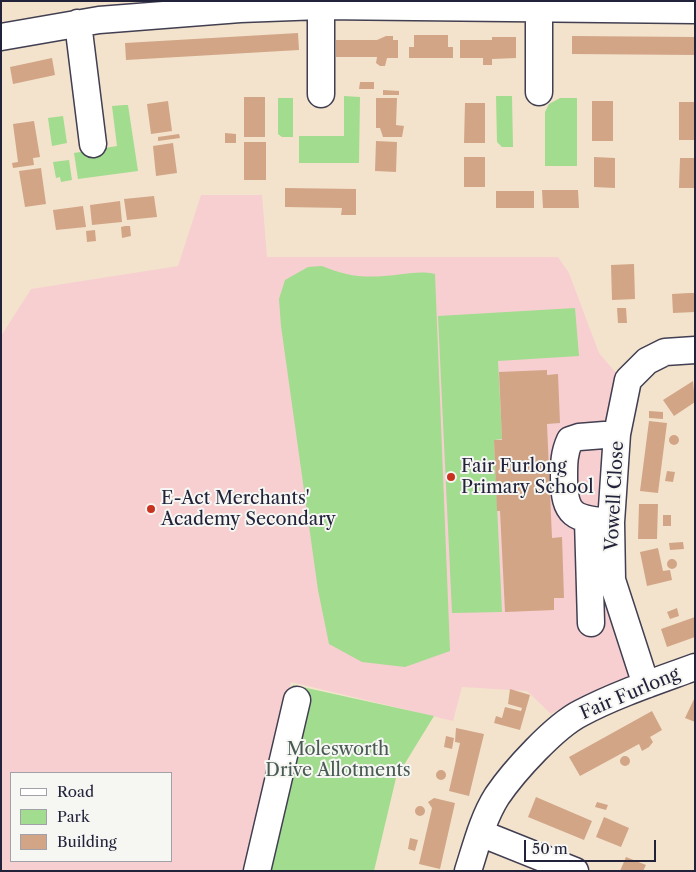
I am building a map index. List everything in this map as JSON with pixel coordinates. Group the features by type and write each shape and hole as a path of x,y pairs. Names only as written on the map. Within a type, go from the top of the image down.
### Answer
{"street":[{"path":"1,37 78,23 128,9 240,5 539,5 695,10"},
{"path":"539,5 539,92"},
{"path":"321,6 321,94"},
{"path":"78,23 93,144"},
{"name":"Vowell Close","path":"646,684 612,580 599,521 628,380 647,361 665,352 695,350"},
{"path":"591,623 599,521 575,515 567,507 564,497 565,452 570,440 579,436 617,434"},
{"name":"Fair Furlong","path":"468,871 480,833 497,796 534,751 580,713 646,684 695,667"},
{"path":"258,871 297,700"},
{"path":"480,833 575,871"}],"shaded area":[{"path":"201,195 262,195 267,257 558,257 569,273 599,353 617,374 613,394 631,675 573,701 551,714 527,691 462,687 453,721 291,682 251,871 1,871 1,336 31,289 178,266"}],"green space":[{"path":"344,96 360,97 359,163 299,163 299,136 344,136"},
{"path":"496,96 512,96 513,147 502,147 497,142"},
{"path":"278,98 293,98 293,137 282,137 278,134"},
{"path":"560,98 577,98 577,166 545,166 545,112 549,104"},
{"path":"128,105 138,171 78,179 74,153 117,146 112,106"},
{"path":"63,116 67,143 52,146 48,118"},
{"path":"69,160 72,180 61,182 60,177 56,178 53,162"},
{"path":"322,266 345,274 367,277 416,273 435,274 450,651 405,667 362,662 329,644 318,590 281,326 279,299 285,280 308,267"},
{"path":"575,308 579,356 498,361 502,439 494,440 502,612 452,613 438,316"},
{"name":"Molesworth Drive Allotments","path":"293,685 434,716 396,778 374,871 253,871"}],"building":[{"path":"298,33 299,50 126,60 125,43"},
{"path":"414,35 448,35 448,47 453,47 453,58 409,58 409,47 414,47"},
{"path":"386,36 393,36 393,40 398,40 398,58 387,58 385,66 380,66 376,63 377,57 336,57 336,40 377,40"},
{"path":"572,36 695,37 695,55 572,54"},
{"path":"492,37 516,37 516,58 492,59 492,65 483,65 483,58 460,58 460,40 492,40"},
{"path":"52,58 55,75 13,84 10,67"},
{"path":"360,82 374,82 374,89 359,89"},
{"path":"383,90 399,91 399,95 383,95"},
{"path":"244,97 265,97 265,137 244,137"},
{"path":"376,98 397,98 396,125 404,126 402,137 383,137 380,128 376,128"},
{"path":"168,101 172,131 151,134 147,104"},
{"path":"592,101 613,101 613,141 592,141"},
{"path":"679,102 695,102 695,140 679,140"},
{"path":"465,103 485,103 485,143 464,143"},
{"path":"34,121 40,157 33,158 34,165 13,168 12,163 18,162 13,124"},
{"path":"225,133 236,134 236,143 225,143"},
{"path":"179,134 180,138 158,141 158,137"},
{"path":"376,141 397,142 396,172 375,171"},
{"path":"244,142 266,142 266,180 244,180"},
{"path":"173,143 177,173 156,176 153,146"},
{"path":"464,157 485,157 485,187 464,187"},
{"path":"594,157 615,158 615,188 594,187"},
{"path":"680,158 695,158 695,188 679,188"},
{"path":"41,168 46,204 25,207 19,171"},
{"path":"285,188 356,189 356,215 341,215 342,208 285,207"},
{"path":"542,190 578,190 579,208 543,208"},
{"path":"496,191 534,191 534,208 496,208"},
{"path":"154,196 157,217 127,220 124,199"},
{"path":"120,201 122,222 92,225 90,205"},
{"path":"83,206 86,227 56,230 53,210"},
{"path":"130,226 131,236 122,238 121,227"},
{"path":"95,230 96,241 87,242 86,231"},
{"path":"634,264 635,299 612,300 611,265"},
{"path":"695,293 695,312 673,313 672,294"},
{"path":"617,308 626,308 627,323 618,323"},
{"path":"547,370 547,375 558,374 560,423 547,424 552,538 562,537 564,598 554,598 554,610 505,612 500,511 497,511 494,440 502,440 499,372"},
{"path":"693,381 695,402 674,416 663,400"},
{"path":"649,411 663,412 663,419 649,418"},
{"path":"649,421 667,423 658,493 640,491"},
{"path":"672,435 676,435 679,440 678,444 672,445 669,442 669,438"},
{"path":"667,471 675,472 673,482 665,481"},
{"path":"639,504 658,504 657,539 638,539"},
{"path":"663,515 671,515 671,526 663,526"},
{"path":"683,542 684,549 670,550 669,543"},
{"path":"658,548 663,571 670,570 672,580 647,586 640,552"},
{"path":"670,559 674,559 677,564 676,568 670,569 667,566 667,562"},
{"path":"677,608 679,616 670,619 667,612"},
{"path":"695,617 695,637 667,647 661,629"},
{"path":"510,689 530,695 520,730 494,723 496,716 502,718 505,707 521,711 522,708 508,704"},
{"path":"695,697 695,722 685,718"},
{"path":"652,711 662,730 650,737 653,742 649,747 642,751 639,744 580,776 569,757"},
{"path":"456,728 484,734 469,796 449,791 460,743 455,742"},
{"path":"446,736 454,738 452,749 444,747"},
{"path":"623,756 627,756 630,761 629,765 623,766 620,763 620,759"},
{"path":"439,770 443,770 446,775 445,779 439,780 436,777 436,773"},
{"path":"536,797 592,821 584,840 528,817"},
{"path":"434,798 455,803 440,869 419,864 432,808 428,802"},
{"path":"597,802 608,805 606,810 595,807"},
{"path":"418,806 422,806 425,811 424,815 418,816 415,813 415,809"},
{"path":"604,817 629,828 621,847 596,837"},
{"path":"410,838 418,840 415,851 408,849"},
{"path":"626,857 646,865 643,871 620,871"}],"place":[{"name":"Fair Furlong Primary School","path":"451,477"},
{"name":"E-Act Merchants' Academy Secondary","path":"151,509"}]}
